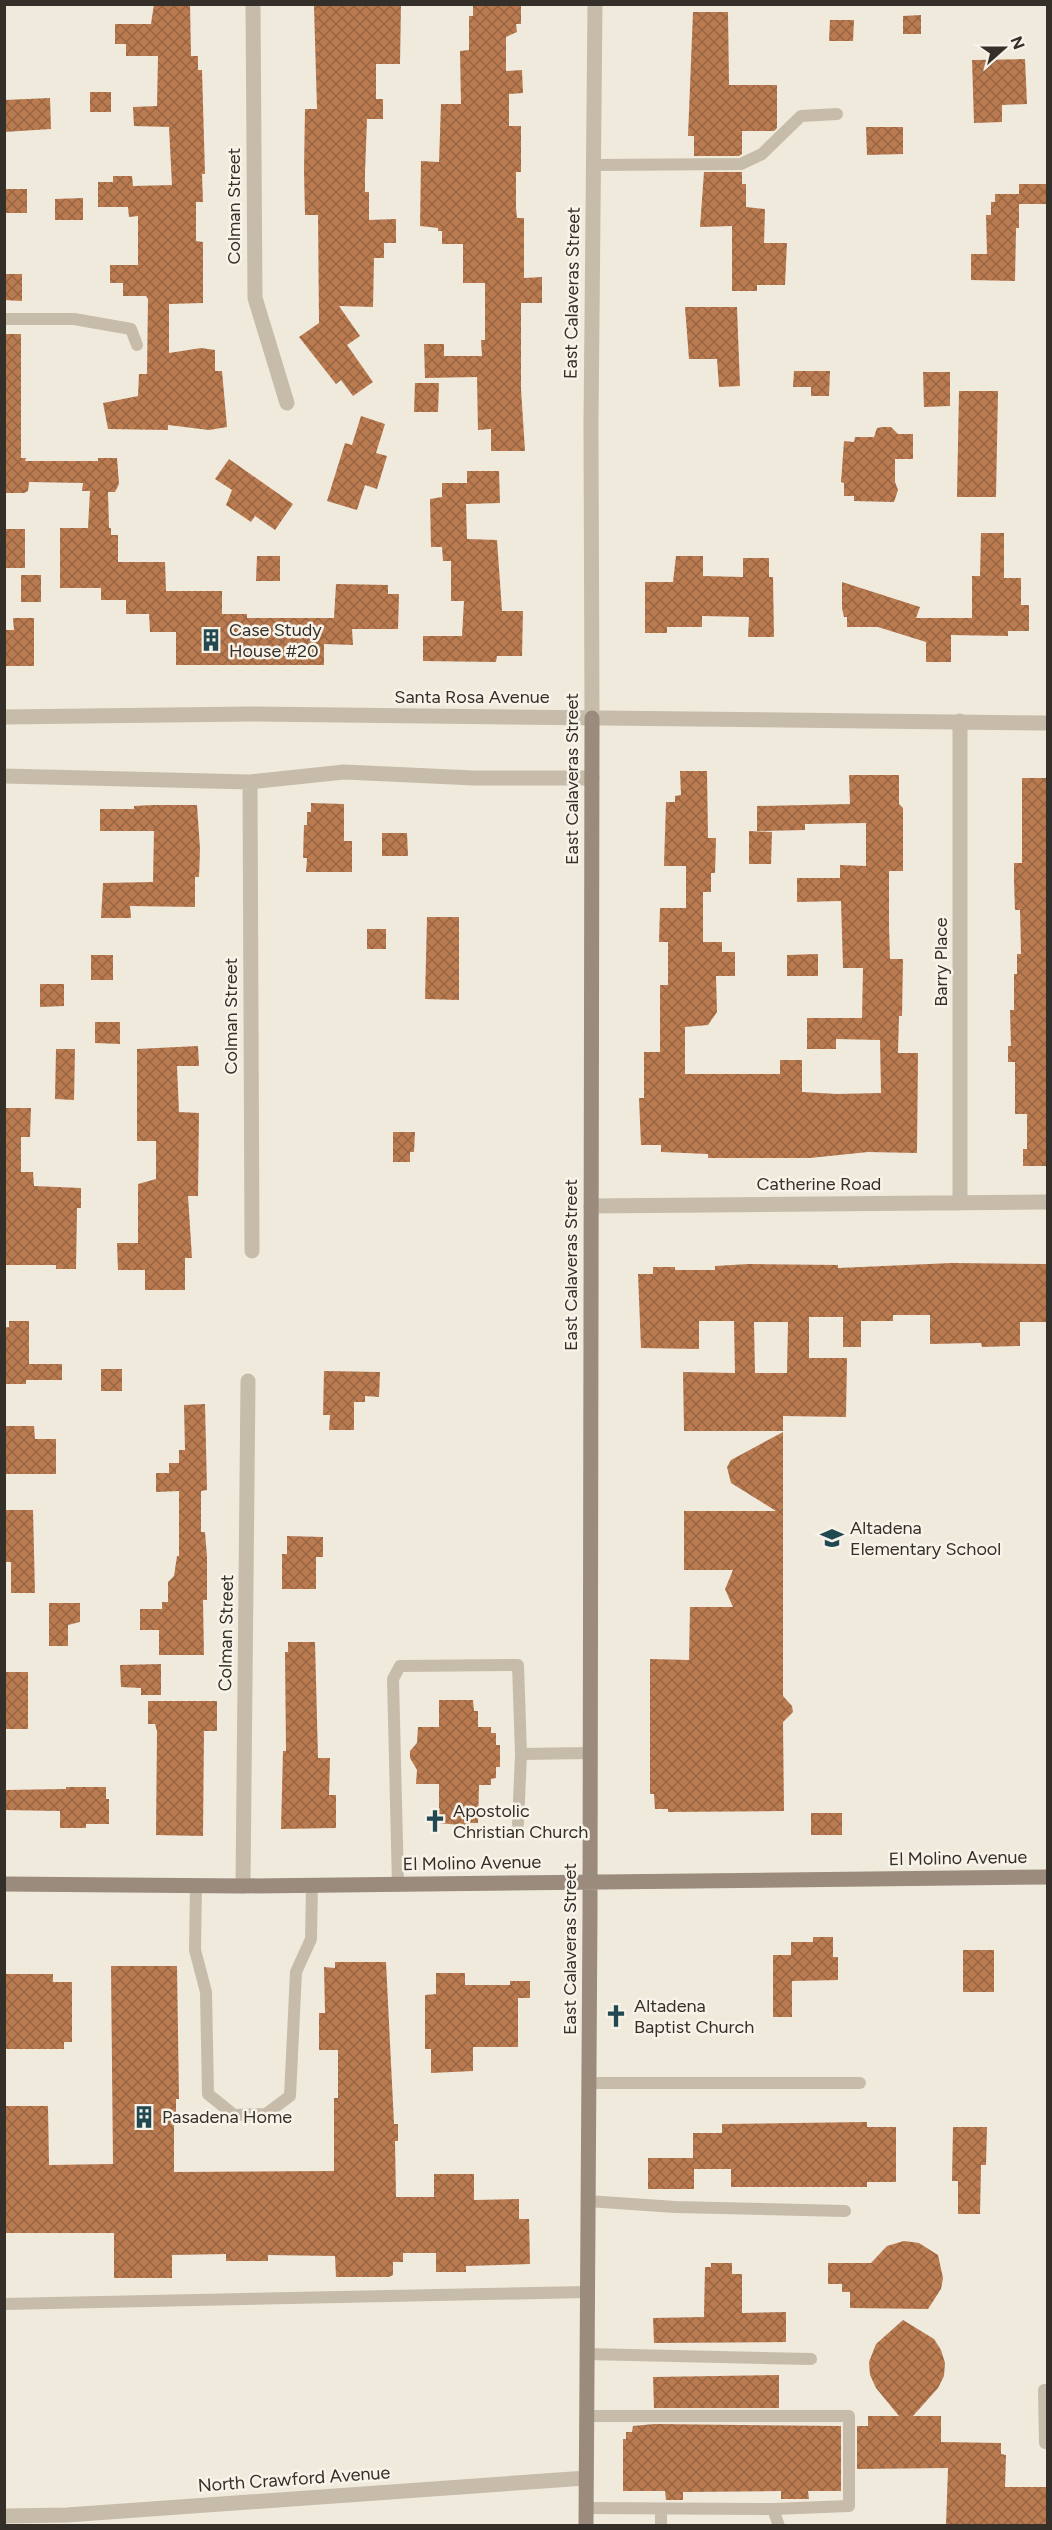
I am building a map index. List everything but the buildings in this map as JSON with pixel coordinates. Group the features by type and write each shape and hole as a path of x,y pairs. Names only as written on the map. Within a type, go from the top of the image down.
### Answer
{"street":[{"name":"Colman Street","path":"253,4 255,298 287,403"},
{"name":"East Calaveras Street","path":"586,2526 590,1881 591,424 595,4"},
{"name":"Santa Rosa Avenue","path":"4,717 250,714 1047,723"},
{"name":"Barry Place","path":"960,721 960,1203"},
{"path":"4,776 250,782 344,772 474,778 592,778"},
{"name":"Colman Street","path":"250,782 252,1251"},
{"name":"Catherine Road","path":"591,1206 1047,1202"},
{"name":"Colman Street","path":"243,1886 248,1381"},
{"name":"El Molino Avenue","path":"4,1884 243,1886 1047,1876"},
{"name":"North Crawford Avenue","path":"4,2516 67,2515 586,2478"}],"lane":[{"path":"593,165 741,164 762,154 801,116 837,114"},
{"path":"4,319 75,319 131,329 138,345"},
{"path":"398,1884 393,1679 400,1666 518,1665 521,1754 518,1824"},
{"path":"521,1754 590,1753"},
{"path":"196,1886 195,1950 206,1992 208,2094 234,2115 266,2114 290,2096 296,1972 311,1939 312,1885"},
{"path":"589,2083 860,2084"},
{"path":"588,2200 675,2207 845,2211"},
{"path":"4,2304 534,2291 587,2292"},
{"path":"586,2354 811,2359"},
{"path":"1045,2443 1044,2390 1047,2390"},
{"path":"586,2416 849,2416 849,2506 773,2509 586,2508"},
{"path":"661,2509 661,2526"},
{"path":"773,2509 779,2526"}],"place":[{"name":"Case Study House #20","path":"211,640"},
{"name":"Altadena Elementary School","path":"832,1538"},
{"name":"Apostolic Christian Church","path":"435,1821"},
{"name":"Altadena Baptist Church","path":"616,2016"},
{"name":"Pasadena Home","path":"144,2117"}]}
